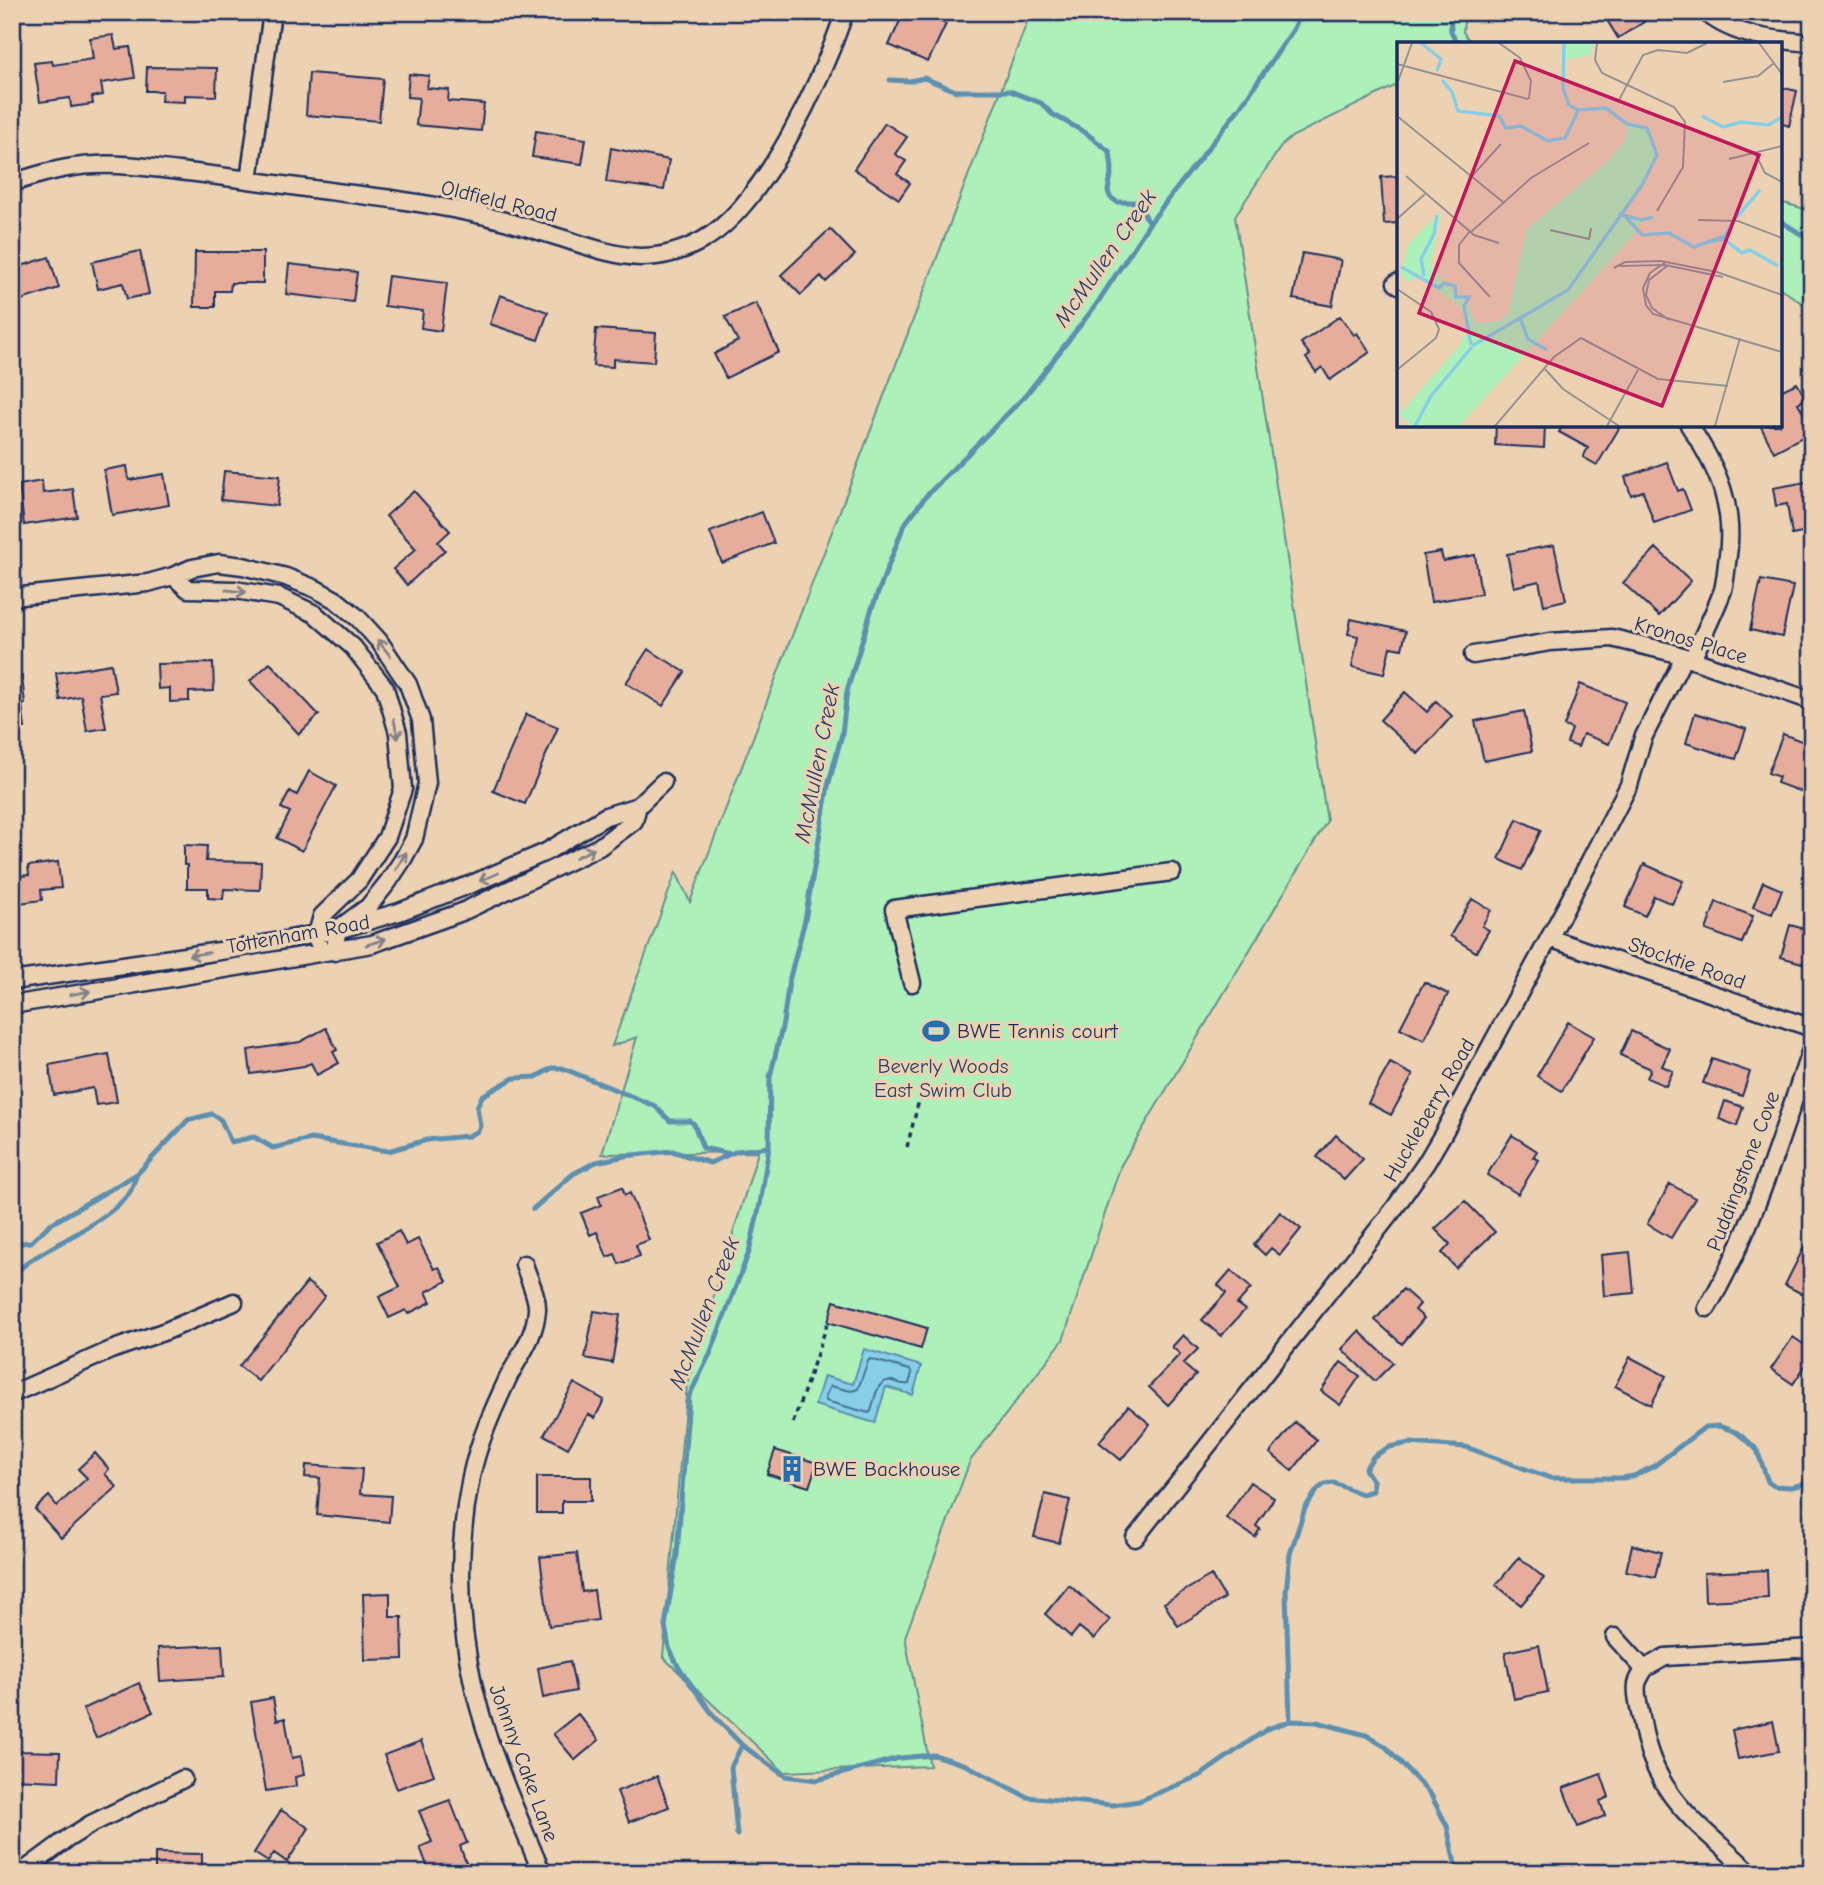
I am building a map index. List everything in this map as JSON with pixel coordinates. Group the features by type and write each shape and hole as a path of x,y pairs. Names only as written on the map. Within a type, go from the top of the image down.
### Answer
{"street":[{"path":"249,180 272,12"},
{"name":"Oldfield Road","path":"12,183 57,170 110,164 249,180 473,213 627,256 653,256 678,251 718,231 760,183 811,97 845,12"},
{"path":"1705,12 1715,21 1745,34 1812,43"},
{"name":"Huckleberry Road","path":"1135,1538 1394,1209 1426,1163 1629,785 1643,738 1688,659 1723,589 1729,543 1729,518 1723,486 1709,454 1690,427"},
{"path":"12,597 148,583 192,568 219,563 278,575 316,589 336,600 358,618 379,641 408,684 421,720 427,783 414,839 388,882 368,906 337,930 327,953"},
{"path":"173,576 188,589 235,590 279,597 315,614 353,647 384,688 398,733 403,789 387,837 359,880 322,916 317,934 327,953"},
{"name":"Kronos Place","path":"1473,655 1550,642 1612,638 1657,648 1812,701"},
{"name":"Tottenham Road","path":"12,981 248,947 337,930 399,912 546,852 606,816 638,806 663,782"},
{"name":"Tottenham Road","path":"12,1005 372,944 462,912 599,847 634,821 638,806"},
{"path":"912,983 894,909 1172,872"},
{"name":"Stocktie Road","path":"1549,937 1812,1028"},
{"name":"Puddingstone Cove","path":"1707,1308 1752,1217 1812,1047"},
{"name":"Johnny Cake Lane","path":"524,1264 537,1307 534,1329 529,1344 510,1374 492,1412 471,1475 463,1529 462,1614 474,1690 489,1741 542,1873"},
{"path":"12,1394 123,1345 166,1331 234,1302"},
{"path":"1615,1637 1644,1669"},
{"path":"1751,1873 1672,1798 1657,1773 1646,1745 1637,1685 1644,1669 1665,1657 1812,1648"},
{"path":"21,1873 90,1824 183,1779"}],"path":[{"path":"907,1147 924,1081"},
{"path":"793,1423 828,1322"}],"green space":[{"name":"Beverly Woods East Swim Club","path":"1031,12 1465,12 1463,32 1470,42 1397,42 1397,85 1293,136 1282,145 1235,216 1327,821 1121,1165 1063,1340 970,1461 905,1637 930,1766 784,1772 663,1657 687,1384 758,1152 602,1154 637,1037 612,1046 676,872 690,902"},
{"path":"1782,203 1812,211 1812,310 1782,289"}],"water":[{"path":"864,1349 921,1366 913,1395 886,1387 875,1423 815,1405 824,1376 853,1384"}],"building":[{"path":"904,12 918,12 946,24 928,62 889,45"},
{"path":"1602,12 1637,12 1644,22 1618,38"},
{"path":"113,35 116,49 130,47 135,78 101,83 103,95 92,97 93,104 71,107 70,98 40,102 34,63 52,61 53,65 93,59 90,38"},
{"path":"147,67 217,68 216,96 185,95 185,102 161,101 162,91 146,91"},
{"path":"309,73 383,79 379,121 306,115"},
{"path":"409,74 429,76 427,88 449,90 448,101 484,104 481,131 416,125 419,98 407,97"},
{"path":"1782,87 1797,91 1789,126 1782,124"},
{"path":"885,123 907,137 895,154 906,161 897,174 910,183 899,199 854,169"},
{"path":"536,131 586,139 582,164 532,157"},
{"path":"611,148 669,160 664,190 606,182"},
{"path":"1397,176 1397,223 1384,224 1381,177"},
{"path":"830,229 855,255 826,282 821,276 801,295 781,275"},
{"path":"140,251 149,294 127,299 123,283 98,289 92,262"},
{"path":"195,252 263,252 263,283 231,283 230,291 215,291 215,307 194,307"},
{"path":"1302,253 1341,260 1332,306 1293,299"},
{"path":"49,257 59,288 12,303 12,269"},
{"path":"289,264 357,272 353,302 286,294"},
{"path":"388,276 447,283 441,331 421,328 423,311 384,306"},
{"path":"500,295 548,312 538,340 490,324"},
{"path":"756,303 779,352 726,378 714,354 738,341 725,317"},
{"path":"1340,316 1354,335 1357,333 1370,352 1330,380 1322,367 1316,372 1306,358 1310,355 1301,343"},
{"path":"596,329 656,333 654,362 613,359 613,367 593,366"},
{"path":"1797,383 1806,399 1798,403 1812,432 1774,452 1761,427 1782,427 1782,390"},
{"path":"1496,427 1545,427 1544,448 1495,445"},
{"path":"1562,427 1620,427 1597,465 1583,457 1588,448 1559,432"},
{"path":"1667,462 1678,491 1683,489 1691,510 1654,523 1643,491 1631,495 1625,477"},
{"path":"127,466 129,480 164,474 169,505 112,515 104,470"},
{"path":"224,471 280,476 277,506 221,500"},
{"path":"42,481 43,493 73,489 77,517 24,525 19,485"},
{"path":"1812,481 1812,531 1792,535 1787,504 1776,506 1773,488"},
{"path":"414,491 450,531 438,542 445,550 407,585 393,569 416,549 386,516"},
{"path":"762,512 774,543 722,563 710,532"},
{"path":"1554,545 1566,600 1544,605 1539,581 1514,587 1507,554"},
{"path":"1656,548 1691,581 1659,616 1623,583"},
{"path":"1441,552 1443,561 1475,555 1481,594 1431,602 1423,555"},
{"path":"1761,580 1793,586 1782,637 1750,630"},
{"path":"1351,619 1406,631 1402,649 1390,647 1384,674 1352,667 1358,636 1348,634"},
{"path":"648,649 685,672 663,706 626,683"},
{"path":"213,663 214,691 189,692 189,701 170,702 170,688 158,689 157,664"},
{"path":"270,663 319,715 299,734 250,681"},
{"path":"111,664 116,692 100,694 106,728 87,731 81,696 60,700 56,673"},
{"path":"22,676 25,728 12,730 12,677"},
{"path":"1580,684 1625,702 1609,744 1583,734 1578,747 1567,743 1572,729 1564,726"},
{"path":"1405,692 1427,712 1436,701 1452,716 1418,754 1380,720"},
{"path":"1524,711 1532,751 1484,761 1475,721"},
{"path":"1695,713 1746,729 1736,759 1686,743"},
{"path":"526,714 558,727 525,804 493,791"},
{"path":"1783,734 1812,745 1806,763 1812,765 1812,780 1807,794 1777,783 1779,777 1768,773"},
{"path":"309,771 336,786 302,851 277,838 290,812 281,808 290,791 297,795"},
{"path":"1517,819 1541,830 1522,870 1499,859"},
{"path":"184,845 207,846 206,861 261,862 260,890 224,889 223,899 208,898 208,888 187,888"},
{"path":"58,862 61,888 41,890 42,900 12,904 12,877 29,875 28,866"},
{"path":"1644,864 1683,881 1672,904 1654,896 1645,916 1625,907"},
{"path":"1763,882 1782,890 1772,914 1753,907"},
{"path":"1472,899 1491,910 1482,926 1489,930 1476,952 1450,936"},
{"path":"1716,902 1753,916 1742,943 1706,930"},
{"path":"1790,925 1812,931 1812,966 1781,957"},
{"path":"1424,982 1448,994 1424,1040 1400,1028"},
{"path":"1568,1022 1594,1037 1562,1091 1537,1076"},
{"path":"326,1028 337,1050 333,1052 339,1063 317,1075 311,1063 251,1074 248,1050 300,1042"},
{"path":"1631,1031 1670,1049 1662,1066 1673,1071 1666,1086 1647,1078 1651,1069 1620,1055"},
{"path":"109,1054 117,1102 96,1105 93,1088 54,1095 49,1065"},
{"path":"1712,1059 1750,1072 1742,1096 1703,1083"},
{"path":"1390,1063 1413,1075 1391,1115 1368,1103"},
{"path":"1725,1101 1743,1107 1737,1126 1719,1119"},
{"path":"1336,1135 1363,1159 1344,1180 1317,1157"},
{"path":"1512,1135 1537,1151 1533,1157 1539,1160 1518,1194 1487,1175"},
{"path":"1670,1184 1695,1198 1671,1238 1647,1224"},
{"path":"622,1187 625,1195 630,1193 649,1240 636,1245 640,1256 619,1264 615,1254 607,1257 597,1232 590,1235 581,1213 601,1205 598,1196"},
{"path":"1465,1201 1495,1232 1456,1268 1442,1253 1450,1244 1435,1229"},
{"path":"1280,1212 1301,1229 1280,1255 1271,1248 1265,1255 1254,1245"},
{"path":"399,1231 406,1245 418,1239 434,1269 439,1267 447,1281 426,1292 431,1302 408,1314 406,1310 389,1318 379,1297 400,1287 377,1242"},
{"path":"1808,1239 1812,1241 1812,1299 1785,1285"},
{"path":"1630,1252 1634,1293 1604,1296 1601,1255"},
{"path":"1231,1270 1251,1288 1237,1304 1245,1310 1221,1336 1202,1320 1226,1293 1218,1285"},
{"path":"307,1282 325,1296 258,1381 239,1366"},
{"path":"1403,1289 1420,1304 1415,1310 1424,1318 1402,1344 1375,1320"},
{"path":"834,1301 927,1328 921,1349 828,1322"},
{"path":"594,1311 620,1315 612,1363 585,1358"},
{"path":"1359,1331 1393,1363 1375,1381 1342,1349"},
{"path":"1183,1335 1198,1349 1183,1364 1196,1375 1168,1405 1149,1387 1180,1354 1172,1347"},
{"path":"1793,1337 1812,1350 1812,1356 1793,1384 1771,1369"},
{"path":"1630,1357 1666,1376 1651,1405 1615,1386"},
{"path":"1341,1362 1360,1376 1340,1405 1321,1391"},
{"path":"574,1383 604,1400 595,1418 588,1414 568,1448 544,1435"},
{"path":"1128,1406 1150,1424 1121,1460 1099,1442"},
{"path":"1295,1422 1317,1440 1292,1471 1270,1453"},
{"name":"BWE Backhouse","path":"775,1450 817,1463 809,1487 767,1474"},
{"path":"95,1453 109,1469 105,1474 117,1487 61,1538 35,1509 49,1496 57,1506 87,1478 78,1469"},
{"path":"306,1465 362,1469 360,1494 391,1496 389,1522 317,1515 320,1478 305,1477"},
{"path":"537,1477 591,1477 591,1501 562,1501 562,1513 537,1513"},
{"path":"1250,1482 1274,1498 1256,1526 1260,1529 1255,1537 1226,1518"},
{"path":"1045,1494 1070,1500 1059,1543 1034,1537"},
{"path":"1632,1545 1661,1552 1655,1577 1626,1571"},
{"path":"577,1553 582,1592 594,1590 598,1620 549,1626 540,1557"},
{"path":"1519,1557 1544,1578 1521,1605 1496,1585"},
{"path":"1812,1565 1812,1600 1806,1600 1802,1566"},
{"path":"1767,1570 1768,1598 1705,1601 1704,1573"},
{"path":"1211,1575 1225,1598 1178,1626 1164,1603"},
{"path":"1069,1585 1110,1620 1094,1639 1079,1627 1071,1637 1045,1614"},
{"path":"390,1593 390,1617 402,1617 403,1659 365,1660 363,1594"},
{"path":"222,1645 224,1677 160,1681 158,1648"},
{"path":"1539,1645 1548,1692 1514,1699 1505,1652"},
{"path":"570,1661 576,1691 543,1698 538,1668"},
{"path":"139,1683 153,1712 96,1738 83,1709"},
{"path":"273,1698 277,1720 285,1718 292,1758 301,1756 304,1775 295,1777 296,1786 266,1791 251,1702"},
{"path":"578,1714 599,1740 575,1760 553,1734"},
{"path":"12,1719 18,1720 17,1751 60,1752 59,1781 12,1779"},
{"path":"1773,1721 1779,1751 1738,1759 1732,1730"},
{"path":"421,1741 434,1775 397,1789 384,1755"},
{"path":"1601,1774 1609,1797 1600,1801 1605,1816 1578,1827 1563,1788"},
{"path":"657,1776 669,1807 629,1822 617,1791"},
{"path":"450,1800 467,1843 460,1846 467,1866 450,1873 430,1873 420,1847 432,1842 419,1811"},
{"path":"281,1810 309,1828 287,1862 274,1853 268,1862 254,1853"},
{"path":"155,1853 202,1854 202,1873 155,1873"}],"waterway":[{"name":"McMullen Creek","path":"1302,12 1293,30 1241,106 1149,224 1096,305 1026,395 926,496 904,525 871,611 847,691 842,734 828,786 805,920 789,981 783,1023 770,1077 769,1147 749,1252 710,1354 689,1396 677,1554 665,1626 669,1648 679,1668 714,1716 742,1745 785,1776 817,1780 899,1758 934,1755 966,1765 1027,1797 1113,1805 1139,1801 1201,1775 1267,1729 1290,1721 1317,1722 1366,1735 1386,1747 1431,1795 1447,1826 1457,1873"},
{"path":"1450,12 1451,31 1456,42"},
{"path":"890,80 910,81 924,78 956,91 1010,91 1041,103 1052,114 1086,133 1110,152 1110,197 1117,202 1139,202 1149,224"},
{"path":"1782,222 1801,234 1812,234"},
{"path":"12,1244 31,1242 49,1225 137,1174 188,1120 212,1114 221,1120 231,1142 254,1137 273,1148 311,1139 388,1151 427,1140 468,1136 478,1131 480,1126 477,1107 482,1096 514,1078 536,1077 552,1068 562,1068 655,1106 670,1121 690,1121 694,1124 703,1148 730,1154"},
{"path":"533,1209 573,1174 596,1162 672,1151 710,1163 737,1151 769,1147"},
{"path":"12,1278 30,1261 117,1206 131,1190 137,1174"},
{"path":"1290,1721 1286,1592 1290,1554 1305,1508 1318,1489 1325,1484 1334,1483 1361,1494 1373,1491 1373,1481 1365,1469 1374,1456 1389,1447 1410,1443 1466,1447 1550,1478 1622,1478 1634,1476 1654,1466 1705,1427 1719,1426 1736,1432 1757,1450 1768,1482 1774,1486 1791,1487 1812,1482"},
{"path":"737,1835 731,1767 742,1745"}],"place":[{"name":"BWE Tennis court","path":"936,1031"},
{"name":"BWE Backhouse","path":"792,1469"}]}
